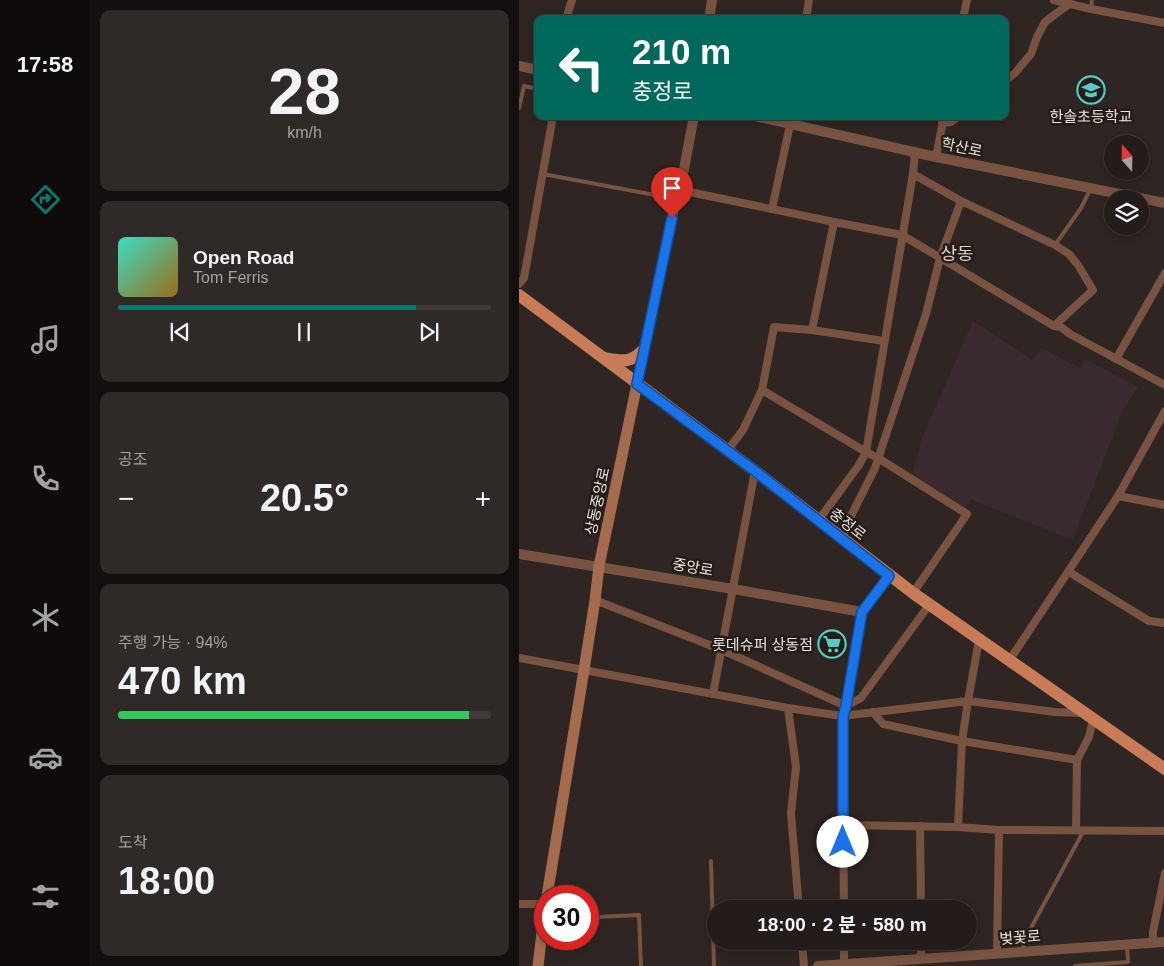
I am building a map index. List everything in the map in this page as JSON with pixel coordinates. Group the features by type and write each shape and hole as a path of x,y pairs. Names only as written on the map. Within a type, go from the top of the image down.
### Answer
{"main road":[{"name":"충정로","path":"519,295 755,471 889,576 1163,768"},
{"path":"603,358 620,361 630,360 638,357 645,349"},
{"name":"상동중앙로","path":"549,885 599,566 637,384"},
{"path":"537,966 539,950"}],"street":[{"path":"567,15 571,0"},
{"path":"710,15 712,0"},
{"path":"807,15 809,0"},
{"path":"964,15 967,0"},
{"path":"1054,0 1164,24"},
{"path":"1009,78 1031,54 1045,22 1069,4"},
{"path":"519,66 534,69"},
{"path":"519,284 524,278 552,120"},
{"name":"상동중앙로","path":"637,384 693,120"},
{"path":"936,157 943,120"},
{"path":"772,209 785,121"},
{"name":"학산로","path":"785,121 936,157 1164,203"},
{"path":"818,521 859,465 866,452 913,174 915,152"},
{"path":"913,174 961,201 1055,245 1069,254 1079,265 1093,290 1054,326"},
{"path":"678,195 772,209 902,235 1054,326 1061,327 1070,334 1164,385"},
{"path":"840,538 875,468 926,314 940,258 961,201"},
{"path":"811,330 834,222"},
{"path":"1116,359 1164,273"},
{"path":"727,451 743,430 762,390 774,327 811,330 884,341"},
{"path":"762,390 878,458 967,514 913,593"},
{"path":"1009,661 1118,496 1164,411"},
{"path":"713,694 755,471"},
{"path":"1118,496 1164,505"},
{"name":"중앙로","path":"519,554 599,566 862,612"},
{"path":"1069,572 1149,621 1164,623"},
{"path":"844,900 843,716 862,612 889,576"},
{"path":"595,600 722,650 846,706"},
{"path":"846,706 861,698 929,605"},
{"path":"958,827 962,741 967,701 979,640"},
{"path":"519,658 788,708 843,716 967,701 1089,716 1089,737 1077,760 1080,830"},
{"path":"788,708 797,767 791,813 798,900"},
{"path":"873,712 883,724 962,741 1077,760"},
{"path":"843,825 958,827 999,830 1164,831"},
{"path":"920,826 921,900"},
{"path":"997,953 999,830"},
{"path":"1159,942 1153,932 1164,873"},
{"path":"519,904 534,905"},
{"name":"벚꽃로","path":"818,966 856,965 1159,942"},
{"path":"803,950 804,966"},
{"path":"844,950 844,964"},
{"path":"921,950 921,959"}],"lane":[{"path":"1091,9 1092,0"},
{"path":"519,108 524,86 534,88"},
{"path":"543,174 678,195"},
{"path":"1055,245 1081,208 1091,188"},
{"path":"1023,951 1024,943 1032,926 1080,830"},
{"path":"711,861 712,900"},
{"path":"599,917 639,915 641,966"},
{"path":"1075,966 1128,962 1127,944"},
{"path":"714,950 714,966"}],"shaded area":[{"path":"973,321 1033,360 1041,348 1080,368 1085,359 1138,387 1123,410 1073,540 972,499 965,508 912,476 921,440"}],"place":[{"name":"한솔초등학교","path":"1091,90"},
{"name":"롯데슈퍼 상동점","path":"832,644"}],"district":[{"name":"상동","path":"957,254"}],"route":[{"path":"672,218 637,384 755,471 889,576 862,612 843,716 843,842"}]}
